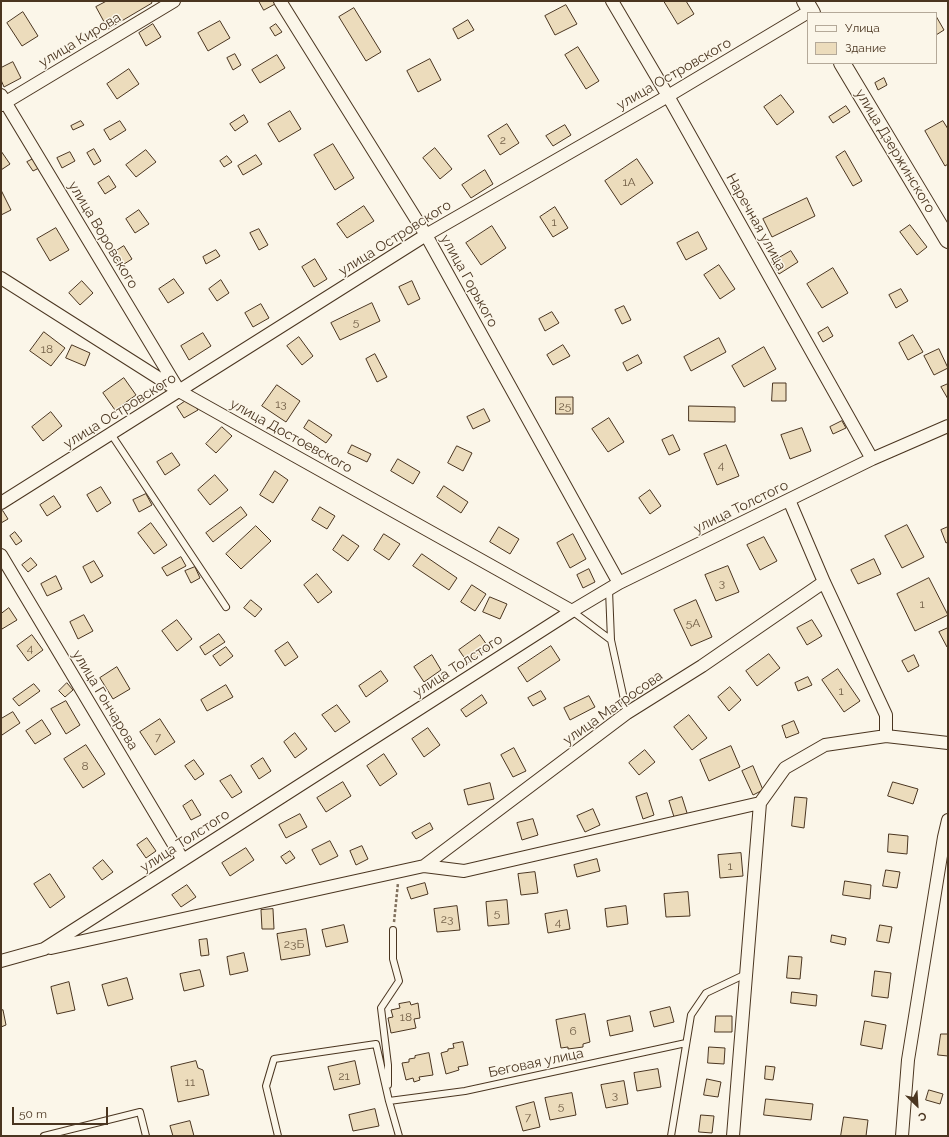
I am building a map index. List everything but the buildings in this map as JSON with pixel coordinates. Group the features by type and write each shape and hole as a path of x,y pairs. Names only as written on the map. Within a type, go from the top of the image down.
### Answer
{"street":[{"name":"улица Кирова","path":"2,101 174,1"},
{"name":"улица Горького","path":"280,1 426,235 614,586"},
{"name":"Наречная улица","path":"612,1 668,96 872,459"},
{"name":"улица Островского","path":"1,503 426,235 668,96 809,8"},
{"name":"улица Дзержинского","path":"843,64 948,240"},
{"name":"улица Воровского","path":"2,101 179,391"},
{"name":"улица Достоевского","path":"1,278 179,391 572,611"},
{"name":"улица Толстого","path":"1,961 44,949 572,611 614,586 872,459 948,426"},
{"path":"789,500 824,582 886,716 886,736"},
{"name":"улица Гончарова","path":"1,555 183,860"},
{"name":"улица Матросова","path":"424,866 626,713 702,666 824,582"},
{"path":"733,1136 760,803 786,768 825,745 886,736 948,743"},
{"path":"44,949 424,866 464,871 760,803"},
{"path":"902,1136 908,1060 948,820"}],"lane":[{"path":"111,434 226,608"},
{"path":"614,586 611,640 626,713"},
{"path":"572,611 611,640"},
{"path":"389,1101 388,1064 381,1008 399,981 393,959 393,930"},
{"path":"671,1136 691,1015 706,993 746,974"},
{"name":"Беговая улица","path":"389,1101 465,1091 686,1042"},
{"path":"278,1136 266,1086 274,1059 376,1044 389,1101 399,1136"},
{"path":"44,1136 140,1112 146,1136"}],"path":[{"path":"393,930 397,895"}]}
